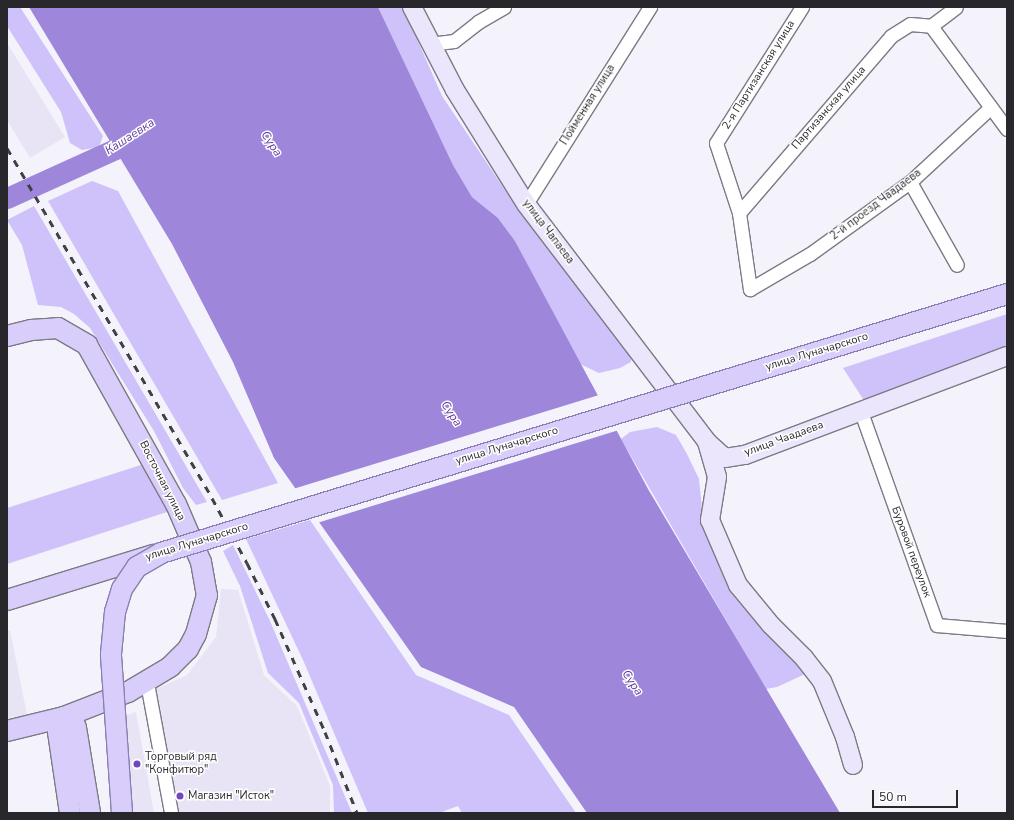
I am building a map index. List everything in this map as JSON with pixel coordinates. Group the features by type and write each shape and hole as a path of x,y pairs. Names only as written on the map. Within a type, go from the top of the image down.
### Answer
{"main road":[{"name":"улица Луначарского","path":"7,600 1007,294"},
{"name":"Восточная улица","path":"7,336 47,328 58,328 73,335 87,345 111,385 176,504 201,562 207,596 196,634 188,649 170,667 146,683 64,717 16,729"},
{"path":"122,813 111,654 115,612 122,589 137,567 160,553"},
{"path":"78,734 80,720 88,707"},
{"path":"70,813 58,732 64,717 74,723 78,734 90,813"},
{"path":"16,729 43,735 56,746 62,755"}],"street":[{"name":"улица Чапаева","path":"412,7 455,90 526,204 707,442"},
{"path":"430,44 454,41 478,22 504,7"},
{"name":"Пойменная улица","path":"526,204 650,7"},
{"name":"2-я Партизанская улица","path":"739,213 716,143 802,7"},
{"path":"956,7 931,26 1007,129"},
{"name":"Партизанская улица","path":"739,213 891,36 910,24 931,26"},
{"name":"2-й проезд Чаадаева","path":"739,213 750,289 810,254 910,182 991,107"},
{"path":"910,182 957,265"},
{"name":"улица Чаадаева","path":"707,442 725,458 745,455 1007,356"},
{"name":"Буровой переулок","path":"861,412 937,625 1007,631"},
{"path":"707,442 717,477 710,520 738,585 771,625 804,658 822,681 845,737 853,765"},
{"path":"146,683 171,813"}],"shaded area":[{"path":"7,7 20,7 103,136 99,147 82,150 70,143 61,112 7,26"},
{"path":"378,7 403,7 442,96 521,214 631,353 631,362 620,368 599,373 580,364 515,241 498,218 472,197 453,165"},
{"path":"7,43 65,137 30,158 7,120"},
{"path":"92,181 118,191 278,483 222,500 48,201"},
{"path":"34,206 207,502 196,505 183,488 154,431 90,328 74,314 61,307 38,305 22,245 7,220"},
{"path":"1007,314 1007,351 872,402 863,399 843,368"},
{"path":"657,427 676,435 699,479 703,519 808,672 777,687 766,689 621,439 630,432"},
{"path":"144,464 170,511 7,564 7,508"},
{"path":"310,520 416,675 509,715 576,813 462,813 458,806 439,813 368,813 303,660 246,539"},
{"path":"233,545 270,621 352,813 334,813 333,785 299,703 268,673 240,586 223,551"},
{"path":"221,589 238,590 264,675 297,706 330,786 330,813 178,813 154,690 187,675 216,637"},
{"path":"10,630 27,715 7,718 7,631"},
{"name":"Торговый ряд \"Конфитюр\"","path":"136,712 154,813 131,813 125,716"}],"water":[{"name":"Сура","path":"29,7 378,7 453,165 472,197 498,218 515,241 648,489 840,813 587,813 514,707 421,667 274,458 233,362 172,244"}],"pier":[{"path":"599,395 619,430 317,523 293,489"}],"waterway":[{"name":"Кашаевка","path":"7,198 115,149 138,132"}],"railway":[{"path":"7,148 212,498 247,563 275,619 325,732 357,813"}],"place":[{"name":"Торговый ряд \"Конфитюр\"","path":"137,764"},
{"name":"Магазин \"Исток\"","path":"180,796"}]}
